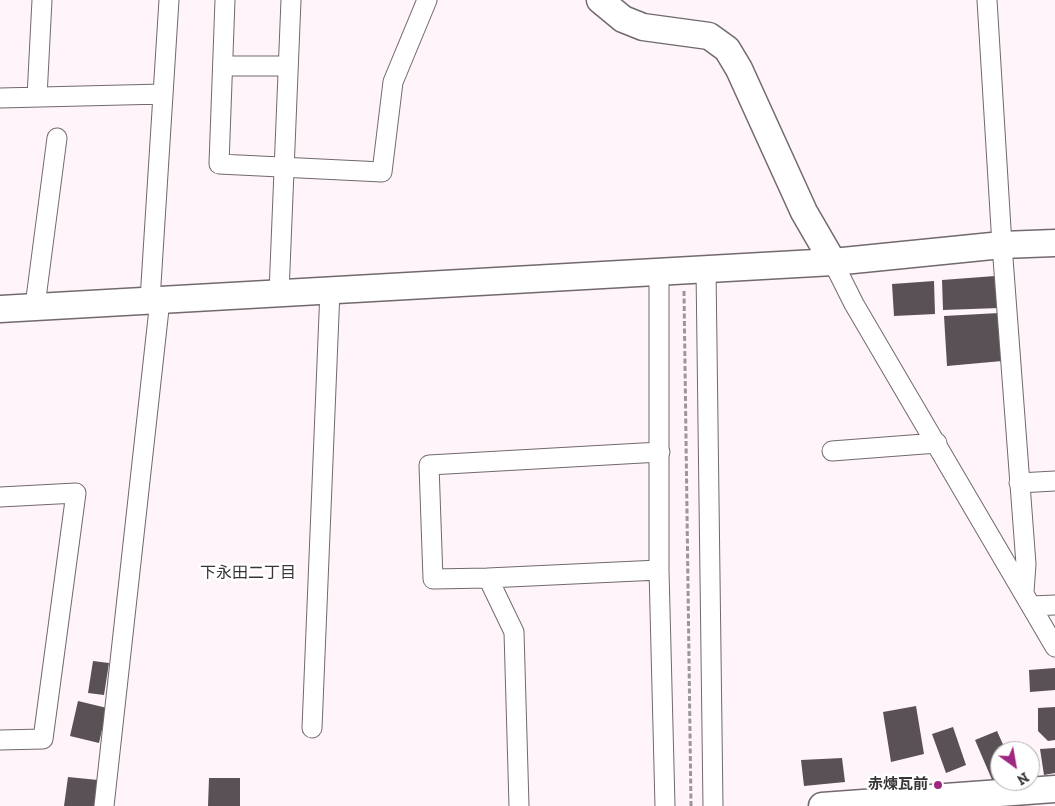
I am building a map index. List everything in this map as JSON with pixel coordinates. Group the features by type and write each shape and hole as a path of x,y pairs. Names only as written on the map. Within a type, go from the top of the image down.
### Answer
{"street":[{"path":"37,97 42,0"},
{"path":"104,806 155,300 163,94 169,0"},
{"path":"225,0 219,164 382,172 393,82 427,0"},
{"path":"279,293 291,0"},
{"path":"600,0 623,19 637,24 709,36 727,49 739,69 804,212 833,262 854,304 1055,647"},
{"path":"987,0 1002,245 1028,599"},
{"path":"223,66 288,66"},
{"path":"0,98 163,94"},
{"path":"35,306 57,138"},
{"path":"0,308 833,262 1002,245 1055,243"},
{"path":"665,806 659,570 660,452 683,271"},
{"path":"683,271 713,806"},
{"path":"312,728 330,290"},
{"path":"832,452 937,443"},
{"path":"659,570 433,579 429,465 660,452"},
{"path":"1019,483 1055,481"},
{"path":"0,497 76,493 43,739 0,740"},
{"path":"488,578 514,632 518,806"},
{"path":"1028,599 1055,605"},
{"path":"822,806 1055,789"}],"path":[{"path":"683,271 691,806"}],"building":[{"path":"995,276 999,308 943,310 942,280"},
{"path":"934,281 935,314 894,316 892,284"},
{"path":"999,313 1002,361 947,366 944,316"},
{"path":"93,661 109,663 104,695 88,693"},
{"path":"1055,668 1055,690 1030,692 1029,670"},
{"path":"78,701 107,708 99,743 70,736"},
{"path":"916,706 924,754 891,762 883,712"},
{"path":"1055,707 1055,740 1048,741 1038,731 1038,708"},
{"path":"953,727 966,765 946,773 932,734"},
{"path":"997,731 1002,741 990,741 990,775 975,740"},
{"path":"1055,748 1055,773 1044,775 1040,749"},
{"path":"842,758 845,782 804,786 801,760"},
{"path":"68,777 98,780 95,806 64,806"},
{"path":"209,778 240,778 240,806 208,806"}],"place":[{"name":"赤煉瓦前","path":"938,785"}],"district":[{"name":"下永田二丁目","path":"248,573"}]}
